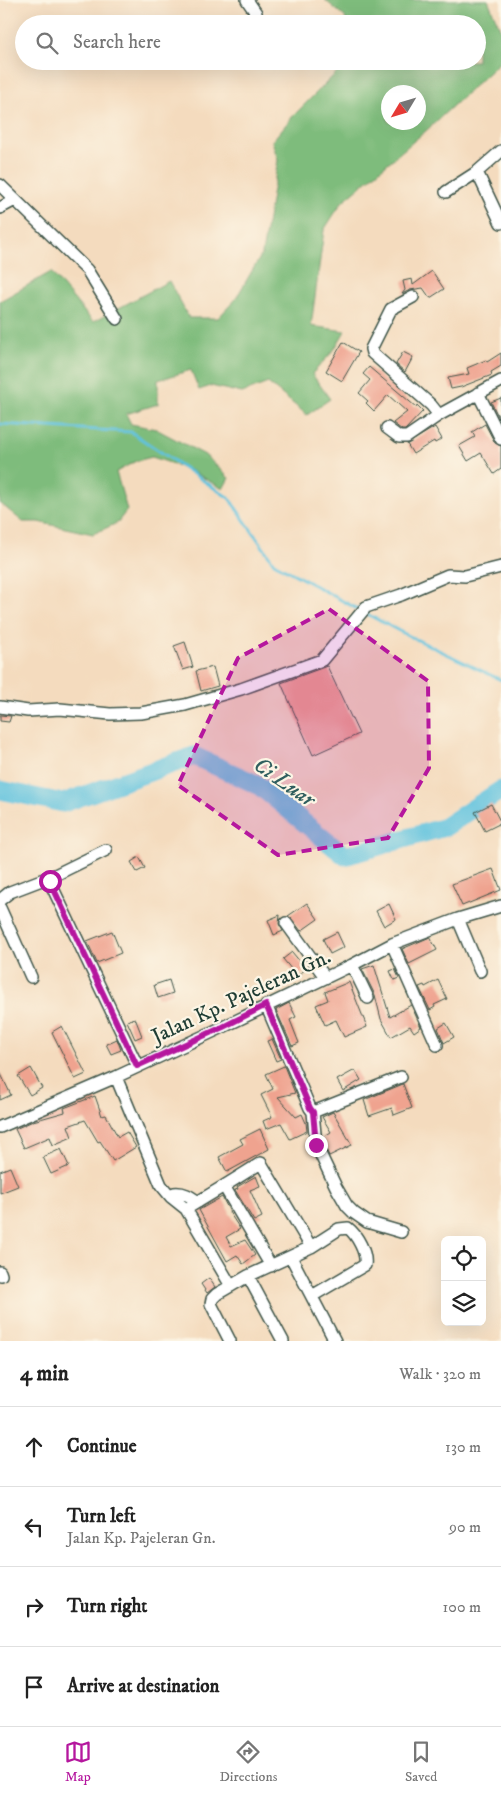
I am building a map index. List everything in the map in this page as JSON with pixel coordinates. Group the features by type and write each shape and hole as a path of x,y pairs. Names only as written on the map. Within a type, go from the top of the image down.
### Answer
{"street":[{"path":"247,0 256,13"},
{"path":"446,192 477,172 501,151"},
{"path":"477,172 501,222"},
{"path":"0,185 87,270 117,318"},
{"path":"0,208 15,200"},
{"path":"413,297 391,309 371,349 372,353 431,405 439,415"},
{"path":"387,428 403,438 439,415 501,381"},
{"path":"478,393 501,439"},
{"path":"0,707 28,711 60,709 110,714 141,713 184,705 241,690 322,660 366,607 402,595 448,575 465,576 501,567"},
{"path":"0,900 10,892 47,879 106,850"},
{"path":"47,879 50,881 137,1066"},
{"name":"Jalan Kp. Pajeleran Gn.","path":"0,1127 116,1077 392,944 501,906"},
{"path":"0,908 31,977"},
{"path":"458,920 480,971"},
{"path":"286,923 324,977"},
{"path":"392,944 438,1045"},
{"path":"352,964 368,998"},
{"path":"266,1005 313,1112 316,1145 347,1206 367,1222 401,1232"},
{"path":"116,1077 162,1185 171,1197 186,1209 232,1286"},
{"path":"313,1112 401,1077"},
{"path":"186,1209 261,1164 311,1247"},
{"path":"224,1186 271,1266"},
{"path":"171,1197 174,1193 186,1194 198,1202"},
{"path":"230,1341 211,1304 212,1299 217,1294 248,1276 311,1247 339,1230 348,1228 355,1233 366,1259 365,1265 312,1296"},
{"path":"291,1257 334,1341"},
{"path":"248,1276 283,1341"}],"highlighted area":[{"path":"329,609 428,681 429,768 388,838 278,855 178,785 238,658"}],"green space":[{"path":"325,0 488,0 501,31 501,61 428,129 342,202 324,230 311,326 345,331 334,350 312,374 330,399 307,415 268,383 242,393 211,386 199,390 191,370 158,380 158,404 126,414 131,424 156,429 205,455 229,478 223,489 188,469 152,457 136,461 116,472 127,510 117,523 93,534 38,522 23,522 0,503 0,301 51,272 93,322 169,281 189,318 218,318 235,300 262,254 278,160 272,141 293,116 339,70 486,70 486,15 343,15"}],"building":[{"path":"432,271 444,289 430,298 423,288 410,290 402,294 405,290 403,281 412,279 413,285"},
{"path":"343,342 359,352 342,381 326,371"},
{"path":"403,352 413,357 405,372 396,364"},
{"path":"501,353 501,366 491,372 492,375 451,389 448,378 469,374 467,368 486,360 487,362"},
{"path":"369,367 423,411 405,430 402,430 393,423 407,412 388,395 374,411 366,403 368,401 359,393 370,380 363,374"},
{"path":"501,398 501,422 491,402"},
{"path":"485,424 495,443 501,446 501,469 494,474 481,453 468,461 459,446 475,437 472,432"},
{"path":"435,427 442,439 435,443 434,441 413,454 407,444"},
{"path":"185,642 193,667 183,670 174,646"},
{"path":"327,666 359,734 313,755 281,683"},
{"path":"213,667 218,686 201,691 196,671"},
{"path":"0,715 11,716 9,722 0,721"},
{"path":"491,804 501,823 485,831 475,812"},
{"path":"139,857 145,868 137,872 131,862"},
{"path":"493,869 501,890 462,906 452,884"},
{"path":"307,903 318,919 301,931 288,916"},
{"path":"389,904 396,919 384,926 376,911"},
{"path":"280,915 279,924 283,931 274,935 268,920"},
{"path":"112,931 121,953 97,963 87,941"},
{"path":"337,932 344,947 330,954 323,939"},
{"path":"430,937 437,950 409,964 402,949"},
{"path":"292,952 306,969 297,976 283,959"},
{"path":"374,965 390,1017 411,1005 421,1027 414,1032 410,1026 391,1037 381,1019 375,995 362,969"},
{"path":"395,969 399,978 394,980 390,971"},
{"path":"169,980 173,993 158,998 154,985"},
{"path":"438,980 447,999 434,1005 435,1007 430,1010 419,987 424,985 425,987"},
{"path":"349,982 367,1027 344,1037 336,1020 325,1025 316,1005 328,1000 325,992"},
{"path":"289,1003 296,1017 290,1020 299,1043 292,1046 276,1010"},
{"path":"135,1018 142,1036 135,1039 127,1021"},
{"path":"446,1023 454,1037 444,1043 438,1028"},
{"path":"62,1026 86,1074 75,1079 52,1032"},
{"path":"117,1039 121,1050 111,1054 106,1044"},
{"path":"272,1039 281,1059 276,1061 267,1041"},
{"path":"284,1066 295,1093 278,1097 296,1117 302,1114 307,1131 290,1139 281,1123 266,1129 263,1121 272,1117 261,1095 273,1089 266,1074"},
{"path":"31,1068 42,1088 30,1095 18,1076"},
{"path":"355,1070 361,1080 343,1091 337,1080"},
{"path":"0,1072 11,1095 0,1100"},
{"path":"403,1084 412,1108 394,1115 392,1108 369,1116 364,1100"},
{"path":"95,1096 102,1116 106,1115 118,1137 127,1132 136,1147 113,1161 100,1141 98,1142 85,1120 68,1126 72,1137 53,1145 50,1137 24,1148 15,1129 33,1121 65,1112 64,1108"},
{"path":"333,1112 352,1145 329,1156 323,1143 323,1137 331,1132 322,1117"},
{"path":"260,1129 269,1149 227,1172 219,1157 243,1144 240,1139"},
{"path":"61,1149 69,1166 51,1174 43,1157"},
{"path":"10,1167 18,1186 0,1193 0,1171"},
{"path":"256,1176 260,1186 250,1190 262,1217 254,1221 235,1190"},
{"path":"222,1197 240,1229 226,1237 231,1246 245,1240 255,1255 243,1264 237,1255 227,1261 199,1210"},
{"path":"209,1278 215,1287 207,1293 201,1284"}],"waterway":[{"path":"0,424 131,432 229,498 274,563 359,610"},
{"path":"365,613 501,680"},
{"name":"Ci Luar","path":"0,790 63,803 194,756 258,785 345,856 445,827 501,790"}],"route":[{"path":"50,881 137,1066 223,1027 266,1005 313,1112 316,1145"}]}
